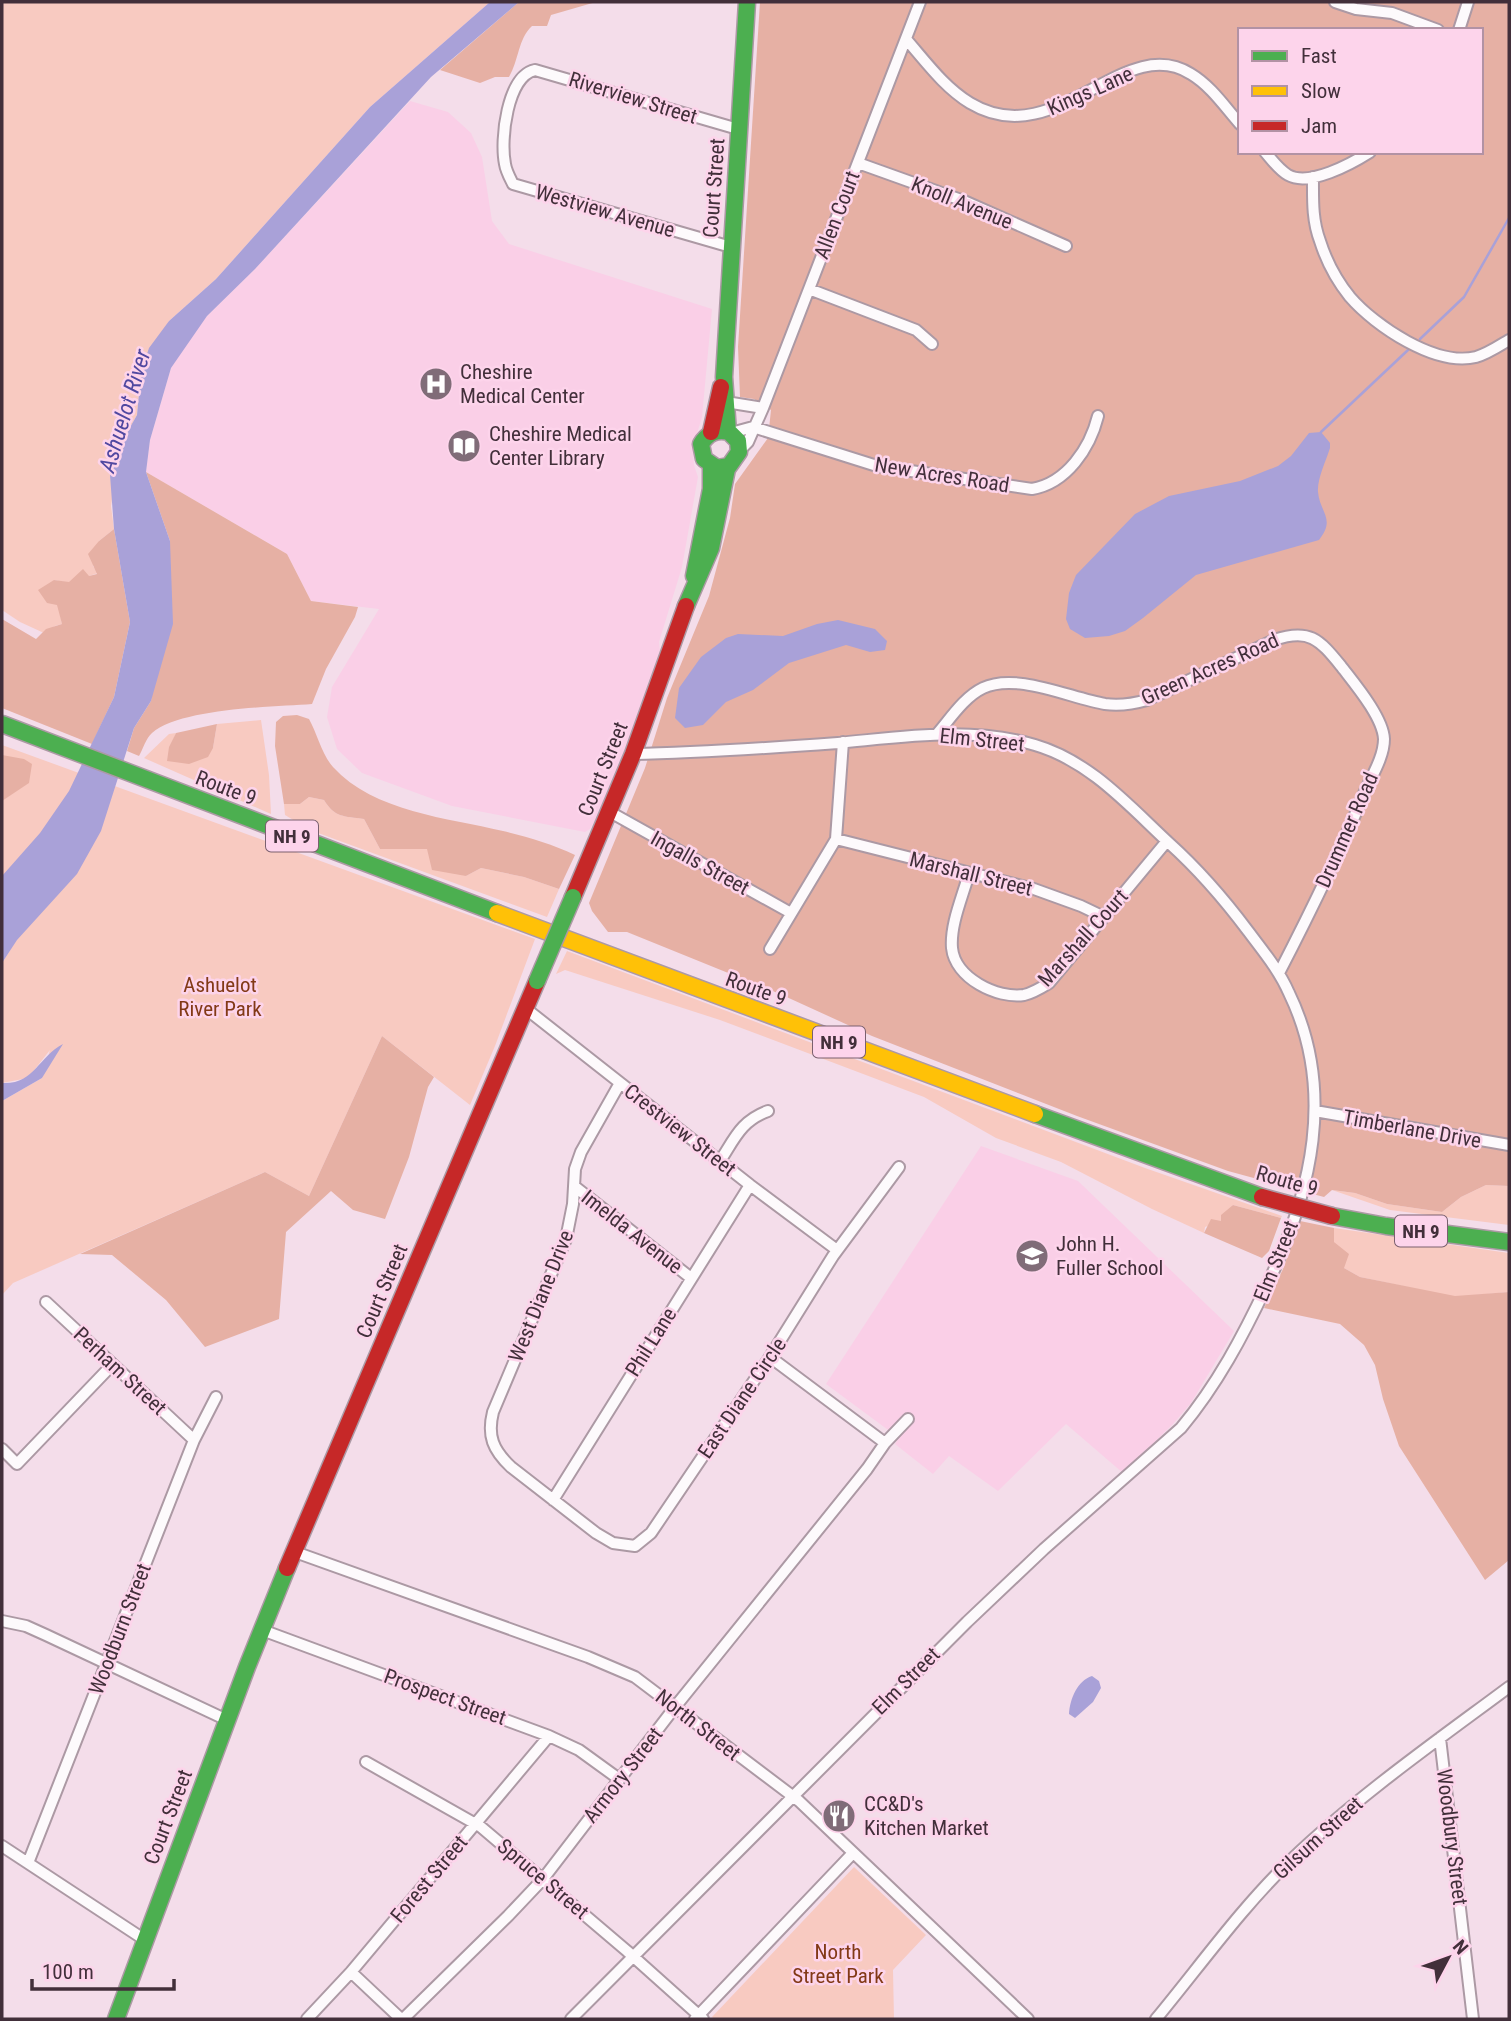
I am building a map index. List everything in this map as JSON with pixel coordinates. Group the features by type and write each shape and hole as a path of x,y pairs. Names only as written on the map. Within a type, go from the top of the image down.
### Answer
{"main road":[{"name":"Court Street","path":"116,2019 262,1630 336,1449 610,812 695,582 704,571 729,466 739,451 737,442 730,433 724,377 747,2"},
{"name":"Court Street","path":"695,582 693,573 710,489 711,466 704,459 701,449 710,432 724,377"},
{"path":"710,432 719,430 730,433"},
{"path":"711,466 729,466"},
{"name":"Route 9","path":"2,724 712,995 1262,1197 1332,1216 1386,1226 1509,1242"},
{"name":"NH 9","path":"2,732 51,744"}],"street":[{"name":"Allen Court","path":"739,451 748,442 763,408 920,2"},
{"path":"1335,2 1356,9 1392,13 1433,28"},
{"path":"1460,28 1468,2"},
{"name":"Kings Lane","path":"906,39 946,86 971,104 996,114 1030,116 1054,109 1126,72 1160,66 1177,67 1191,74 1208,88 1238,122"},
{"name":"Riverview Street","path":"527,72 545,71 738,129"},
{"name":"Westview Avenue","path":"527,72 514,89 505,124 505,164 513,184 731,247"},
{"path":"1267,154 1291,177 1320,177 1366,154"},
{"name":"Knoll Avenue","path":"858,163 964,201 1066,246"},
{"path":"1313,177 1314,219 1320,241 1337,279 1364,312 1404,339 1439,355 1475,358 1509,340"},
{"path":"808,289 916,330 932,344"},
{"path":"726,402 763,408"},
{"name":"New Acres Road","path":"753,427 877,466 1032,489 1044,487 1064,473 1087,447 1098,416"},
{"path":"730,433 753,427"},
{"name":"Green Acres Road","path":"937,734 969,698 993,685 1018,684 1105,704 1137,703 1274,639 1296,634 1314,637 1356,686"},
{"name":"Drummer Road","path":"1279,973 1321,888 1381,754 1384,736 1380,723 1356,686"},
{"name":"Elm Street","path":"570,2019 967,1622 1044,1549 1181,1428 1215,1385 1240,1341 1282,1251 1308,1171 1315,1111 1310,1047 1279,973 1206,878 1099,779 1074,761 1056,752 1019,741 937,734 696,752 633,754"},
{"path":"771,949 836,839 843,742"},
{"name":"Ingalls Street","path":"610,812 791,913"},
{"name":"Marshall Street","path":"836,839 1034,888 1104,917"},
{"name":"Marshall Court","path":"969,873 957,914 952,948 957,962 966,974 979,984 1012,995 1024,995 1049,983 1167,841"},
{"name":"Crestview Street","path":"525,1008 837,1250"},
{"name":"West Diane Drive","path":"553,1500 499,1455 493,1446 490,1424 566,1239 575,1169 581,1153 620,1083"},
{"path":"720,1161 744,1124 752,1116 768,1111"},
{"name":"Timberlane Drive","path":"1315,1111 1509,1145"},
{"name":"East Diane Circle","path":"553,1500 613,1543 635,1546 642,1542 651,1533 770,1357 837,1250 899,1167"},
{"name":"Phil Lane","path":"553,1500 750,1185"},
{"name":"Imelda Avenue","path":"574,1186 691,1278"},
{"name":"Perham Street","path":"46,1302 194,1440"},
{"path":"770,1357 885,1443"},
{"path":"2,1449 17,1464 111,1365"},
{"name":"Woodburn Street","path":"29,1863 194,1440 216,1397"},
{"name":"Armory Street","path":"402,2019 543,1879 675,1707 885,1443 908,1419"},
{"name":"North Street","path":"295,1552 616,1667 635,1677 791,1797 1028,2019"},
{"path":"2,1621 26,1626 227,1720"},
{"name":"Prospect Street","path":"262,1630 549,1736 579,1749 619,1779"},
{"name":"Gilsum Street","path":"1156,2019 1238,1917 1291,1860 1337,1819 1509,1687"},
{"name":"Forest Street","path":"307,2019 351,1972 549,1736"},
{"name":"Woodbury Street","path":"1440,1738 1473,2019"},
{"name":"Spruce Street","path":"366,1762 476,1824 633,1956 699,2018"},
{"path":"2,1846 145,1940"},
{"path":"699,2018 853,1853"},
{"path":"351,1972 402,2019"}],"shaded area":[{"path":"490,2 519,2 431,77 255,269 207,316 171,368 150,440 146,472 170,541 173,624 151,701 134,728 101,831 77,874 17,940 2,963 2,876 40,833 69,791 114,697 130,622 114,529 110,475 120,445 137,415 141,372 149,348 169,321 216,279 370,107"},
{"path":"519,2 596,2 551,15 547,26 532,26 524,37 509,77 495,77 480,83 440,70"},
{"path":"760,2 1509,2 1509,1186 1486,1185 1461,1197 1442,1212 1387,1204 1355,1193 1332,1190 1324,1197 1228,1171 1077,1116 872,1036 780,994 627,932 608,932 589,903 645,768 667,698 709,596 730,518 735,484 768,438 771,410 754,399 740,397 738,347"},
{"name":"Cheshire Medical Center","path":"410,101 448,112 471,133 482,157 492,221 509,244 712,309 702,417 693,447 698,477 682,567 659,642 660,653 621,765 596,819 585,832 452,806 362,773 337,749 327,717 332,687 379,609 311,601 287,554 146,472 150,440 171,368 188,341 207,316 255,269"},
{"path":"1321,432 1330,443 1330,448 1318,487 1319,499 1327,521 1319,540 1196,575 1125,631 1109,636 1085,638 1070,629 1066,619 1069,593 1076,575 1135,514 1169,496 1240,481 1278,466 1291,456 1309,433"},
{"path":"146,472 287,554 311,601 358,607 326,669 312,704 228,710 184,718 152,733 139,756 127,751 134,728 151,701 170,541"},
{"path":"114,529 130,622 114,697 92,744 2,708 2,619 36,639 46,629 62,624 57,605 47,603 38,590 54,580 69,582 83,569 89,576 97,574 88,554"},
{"path":"838,620 875,629 887,641 885,650 870,652 846,645 789,663 753,690 726,702 703,725 685,728 675,718 679,688 701,657 726,638 738,634 783,636"},
{"path":"297,715 309,719 333,767 369,794 413,811 522,836 575,855 559,889 524,877 481,868 466,876 432,870 427,849 380,849 364,819 336,813 324,800 309,797 300,804 284,804 275,746 276,722 283,716"},
{"path":"217,724 213,748 208,757 189,764 167,761 169,747 176,733"},
{"path":"2,755 24,759 32,764 29,783 2,801"},
{"path":"382,1036 434,1077 428,1087 409,1157 385,1219 353,1210 331,1191 286,1232 279,1319 205,1347 166,1300 112,1255 80,1254 265,1172 309,1196"},
{"path":"63,1044 42,1078 2,1101 2,1083 22,1080"},
{"name":"John H. Fuller School","path":"981,1146 1078,1181 1234,1331 1191,1403 1123,1473 1066,1424 998,1491 949,1456 933,1474 895,1444 899,1438 826,1384"},
{"path":"1233,1205 1281,1218 1269,1251 1262,1258 1204,1233 1211,1219 1221,1221 1221,1215"},
{"path":"1300,1221 1334,1228 1334,1242 1349,1254 1344,1268 1360,1277 1455,1296 1509,1292 1509,1560 1485,1580 1399,1446 1375,1365 1364,1345 1340,1324 1264,1308 1283,1269"},
{"path":"1092,1676 1099,1681 1101,1688 1093,1702 1075,1718 1069,1714 1073,1697 1078,1686"}],"green space":[{"path":"2,2 490,2 370,107 216,279 169,321 141,372 137,415 120,445 111,506 114,529 99,541 93,566 98,573 69,583 54,580 62,624 44,633 2,610"},
{"path":"261,720 269,775 271,814 144,758 169,734 176,733 170,747 213,748 217,724"},
{"name":"Ashuelot River Park","path":"2,745 535,939 470,1105 382,1036 309,1196 265,1172 13,1283 2,1295 2,1101 42,1078 50,1050 28,1078 2,1083 2,963 11,949 2,932"},
{"path":"309,797 324,800 332,810 341,815 364,819 380,849 428,849 466,876 481,868 524,877 559,889 547,917 310,830 285,815 284,804 300,804"},
{"path":"567,951 1145,1168 1282,1216 1281,1218 1233,1205 1221,1221 1205,1227 1204,1233 1061,1162 996,1138 924,1097 720,1020 565,970 556,974"},
{"path":"1486,1185 1509,1186 1509,1225 1390,1210 1332,1190 1355,1193 1387,1204 1442,1212 1461,1197"},
{"path":"1334,1228 1509,1253 1509,1292 1455,1297 1360,1277 1344,1268 1334,1242"},
{"name":"North Street Park","path":"854,1867 926,1935 893,1970 894,2019 714,2019 712,2017"}],"waterway":[{"path":"1420,339 1464,297 1509,218"},
{"path":"1321,432 1408,350"}],"traffic: fast":[{"path":"728,432 724,377 747,2"},
{"path":"686,606 711,548 727,469 739,452 738,441 729,432 720,431 706,437 701,444 704,459 717,468 729,466"},
{"path":"694,576 711,489 711,466"},
{"path":"2,724 497,913"},
{"path":"537,981 573,897"},
{"path":"1035,1114 1262,1197"},
{"path":"1332,1216 1509,1242"},
{"path":"116,2019 247,1667 287,1568"}],"traffic: slow":[{"path":"497,913 1035,1114"}],"traffic: jam":[{"path":"711,432 721,387"},
{"path":"573,897 633,754 686,606"},
{"path":"287,1568 537,981"},
{"path":"1262,1197 1332,1216"}],"place":[{"name":"Cheshire Medical Center","path":"436,384"},
{"name":"Cheshire Medical Center Library","path":"464,446"},
{"name":"John H. Fuller School","path":"1032,1256"},
{"name":"CC&D's Kitchen Market","path":"839,1816"}],"water label":[{"name":"Ashuelot River","path":"125,411"}]}
